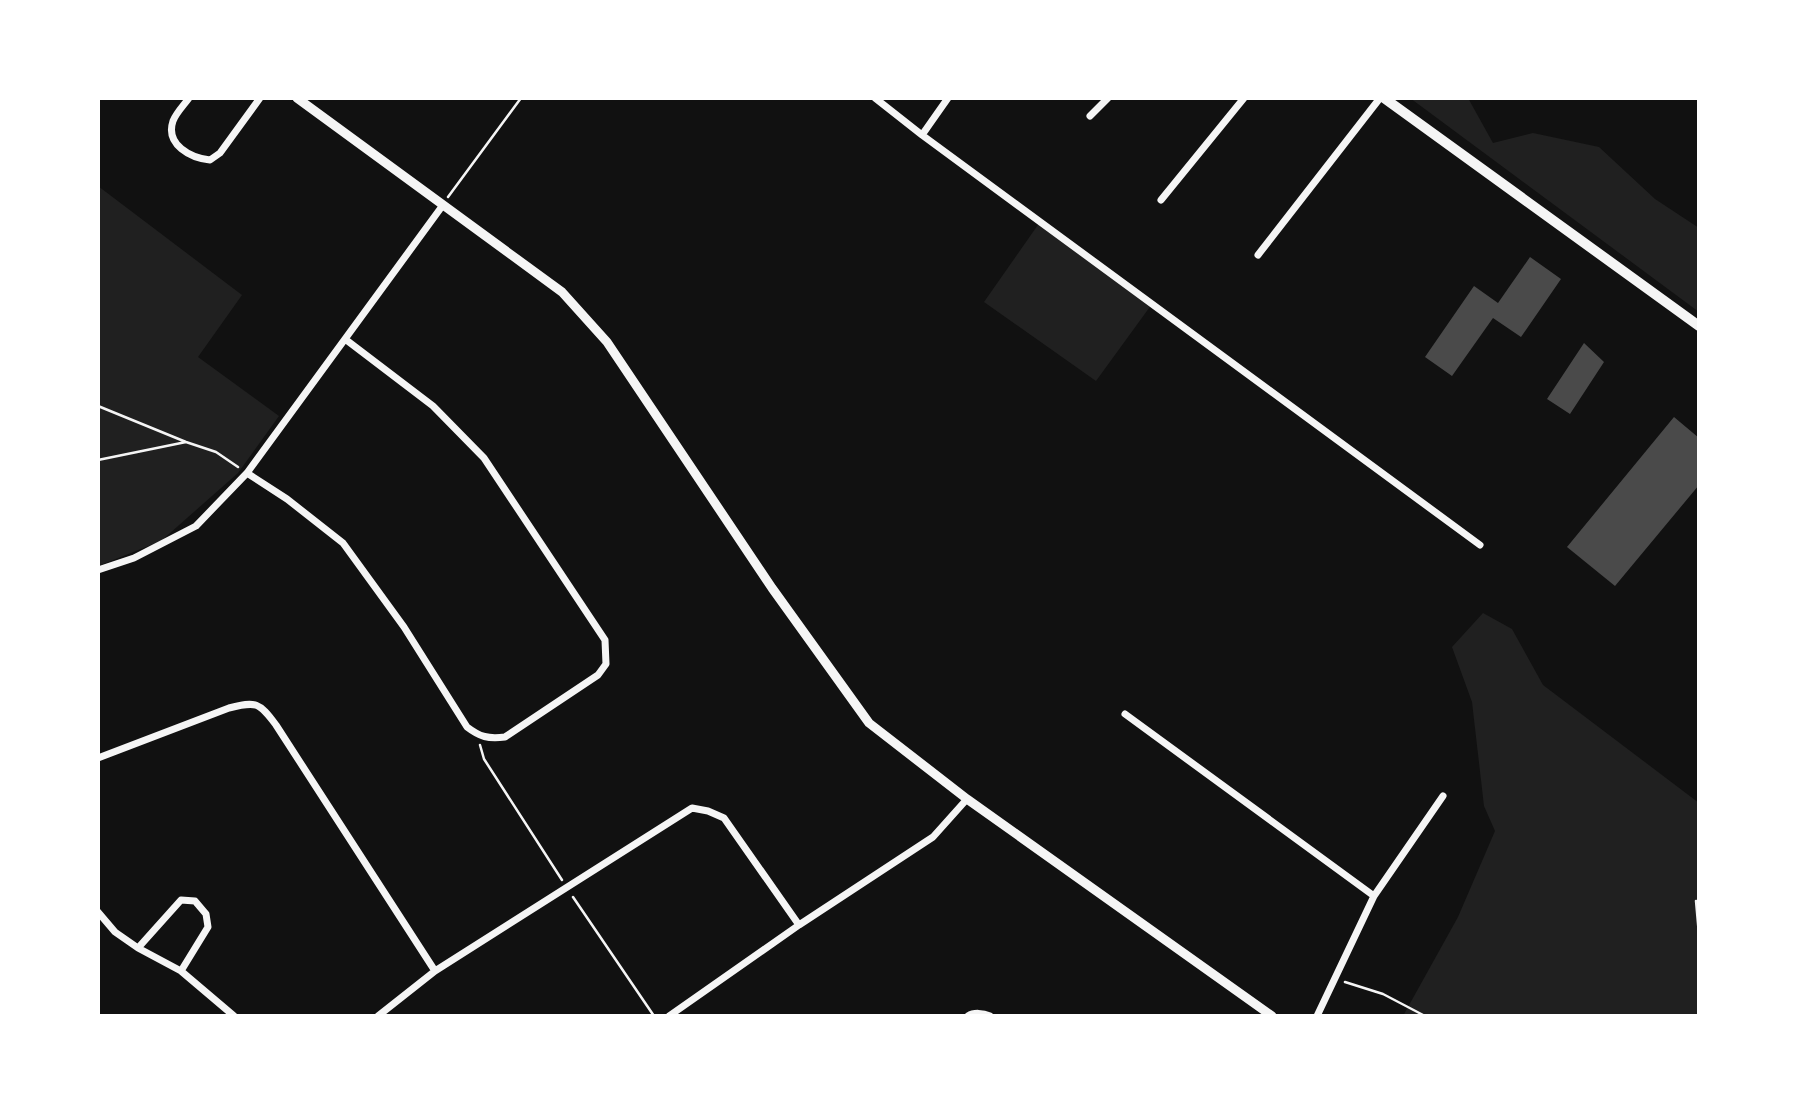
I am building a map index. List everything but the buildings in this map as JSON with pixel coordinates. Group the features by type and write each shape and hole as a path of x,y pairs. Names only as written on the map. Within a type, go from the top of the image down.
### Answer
{"main road":[{"path":"1382,98 1699,326"}],"street":[{"path":"189,98 173,120 172,131 182,150 190,156 210,160 220,153 260,98"},
{"path":"297,98 562,292 607,342 772,588 869,723 967,799 1272,1016"},
{"path":"875,98 1480,545"},
{"path":"922,135 948,98"},
{"path":"1090,116 1108,98"},
{"path":"1161,200 1244,98"},
{"path":"1258,255 1382,98"},
{"path":"98,570 134,558 196,526 247,473 443,205"},
{"path":"247,473 288,499 343,543 404,627 467,726 477,734 490,739 505,737 598,675 606,664 606,640 484,458 433,406 345,339"},
{"path":"98,758 229,708 249,702 264,708 435,971"},
{"path":"1125,714 1374,896"},
{"path":"1317,1016 1374,896 1443,796"},
{"path":"669,1016 799,925 933,837 967,799"},
{"path":"378,1016 435,971 692,808 724,817 799,925"},
{"path":"138,948 181,900 195,901 206,914 208,927 181,971"},
{"path":"98,912 115,932 181,971 234,1016"},
{"path":"968,1016 990,1016"}],"path":[{"path":"443,205 521,98"},
{"path":"98,406 216,452 247,473"},
{"path":"98,460 186,442"},
{"path":"1699,902 1696,901 1699,935"},
{"path":"1334,979 1384,994 1425,1016"}],"shaded area":[{"path":"1410,98 1468,98 1493,143 1533,133 1599,147 1655,199 1699,228 1699,312"},
{"path":"98,186 242,295 198,357 279,416 238,473 161,541 98,566"},
{"path":"1040,222 1152,304 1096,381 984,302"},
{"path":"1483,613 1512,629 1543,685 1699,803 1699,1016 1403,1016 1458,917 1495,831 1484,806 1472,702 1452,647"}]}
